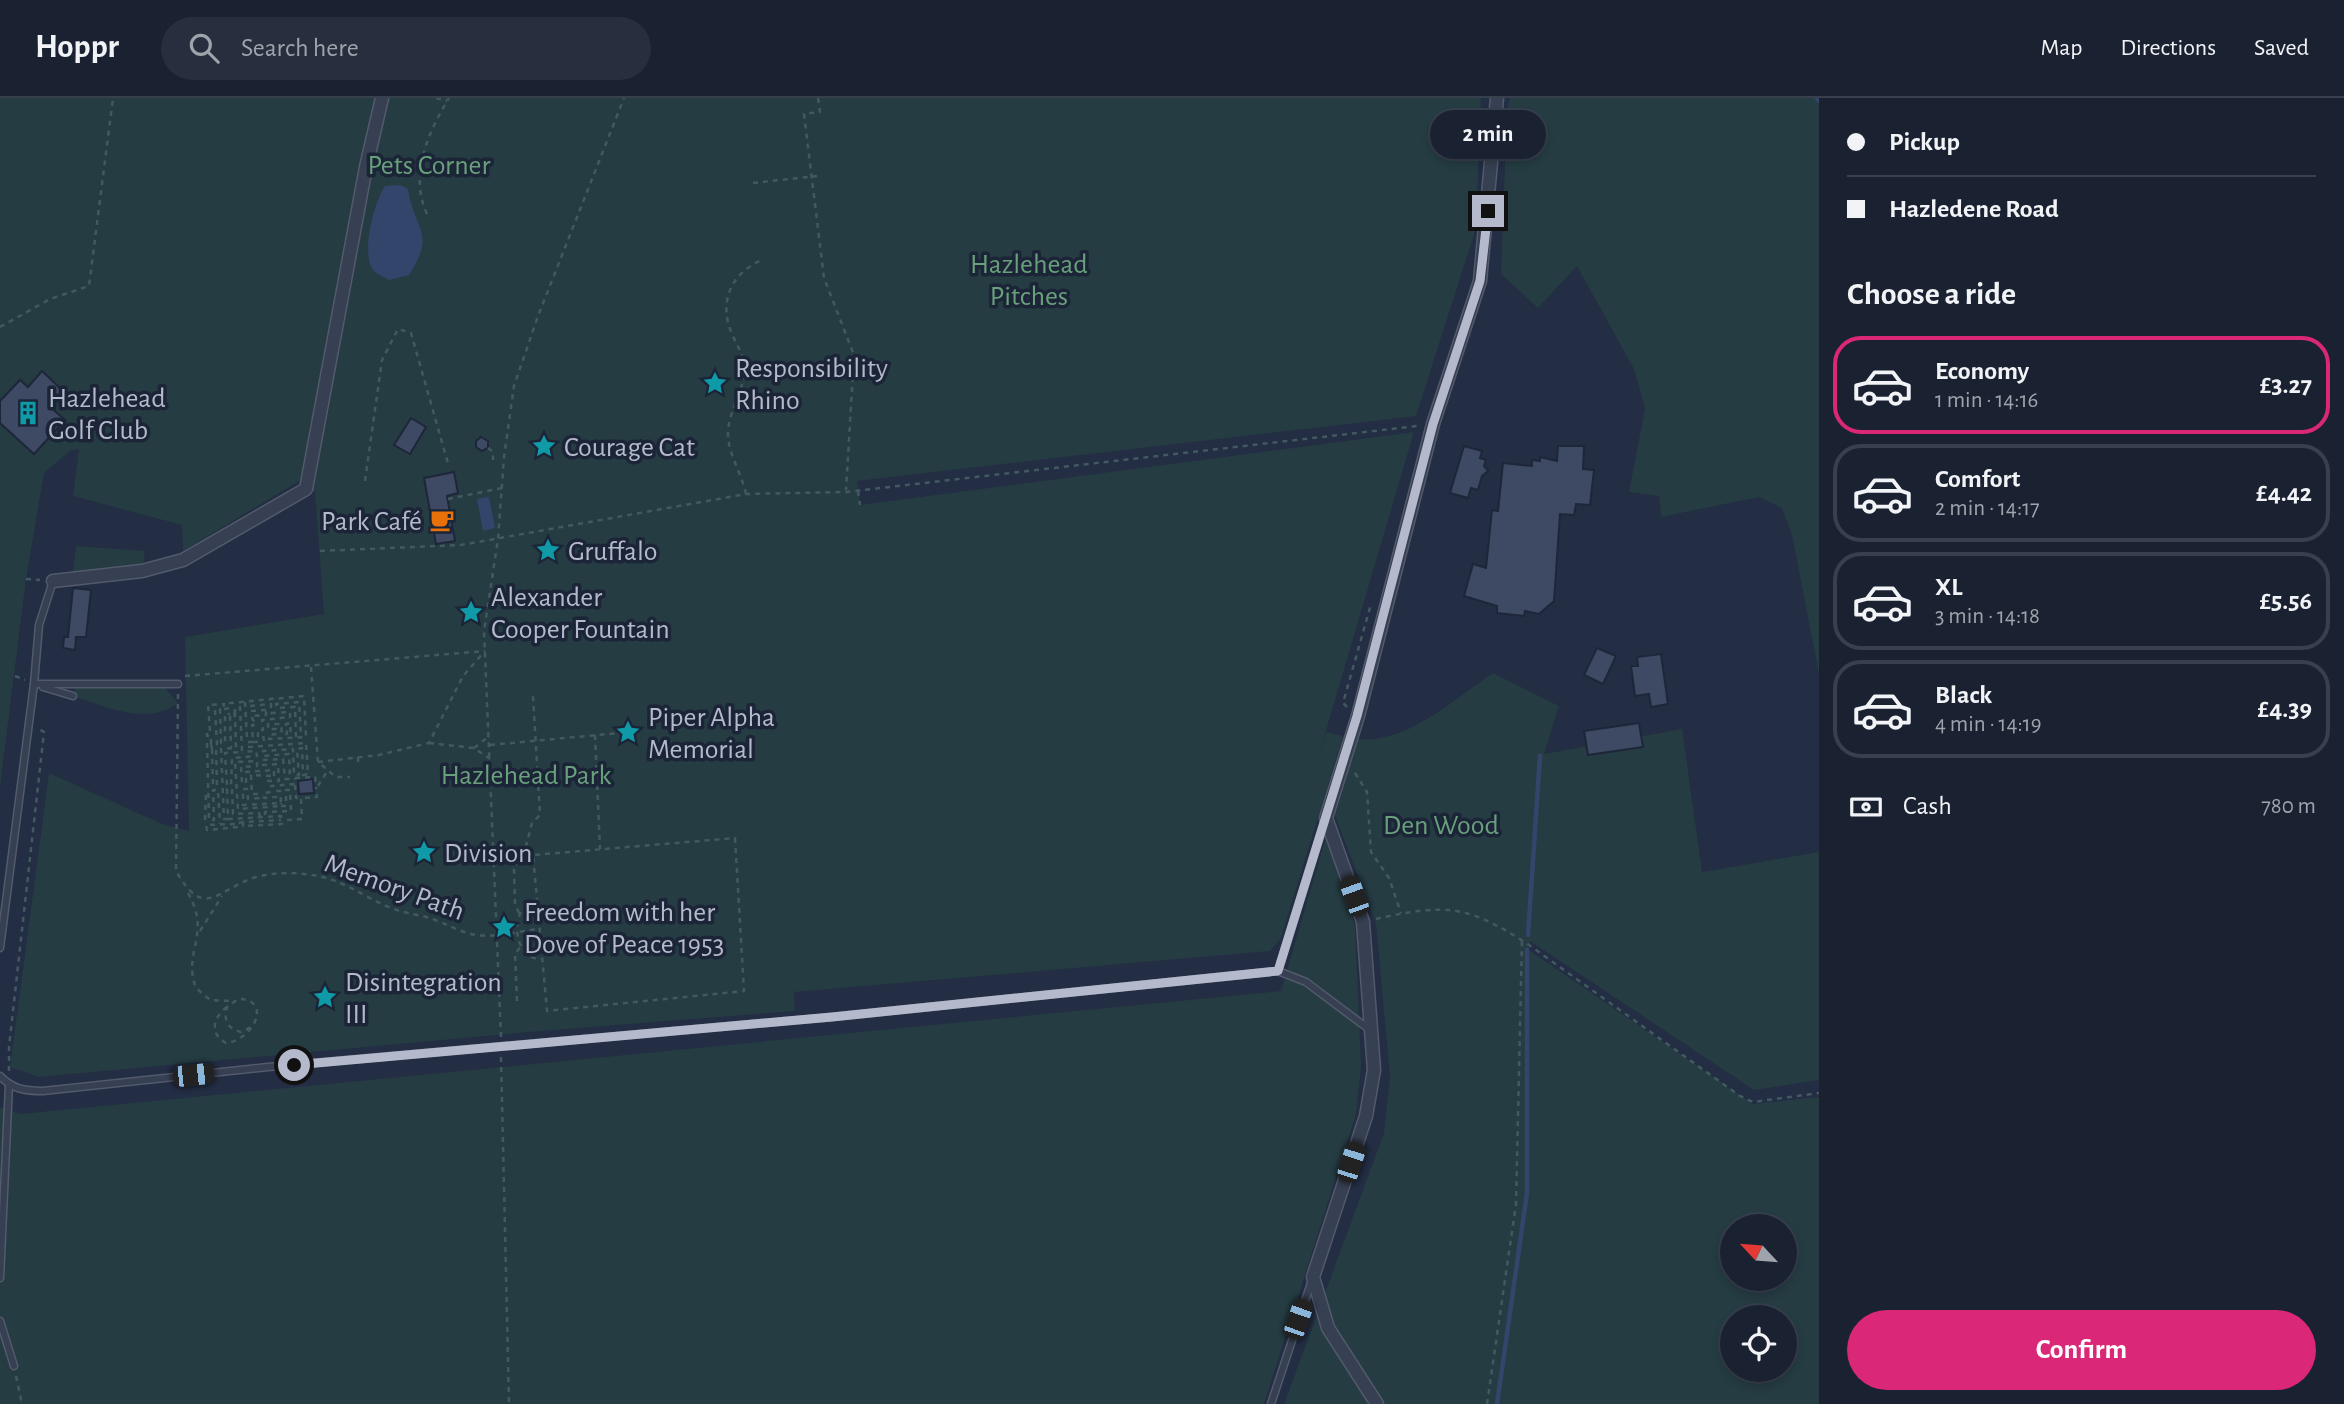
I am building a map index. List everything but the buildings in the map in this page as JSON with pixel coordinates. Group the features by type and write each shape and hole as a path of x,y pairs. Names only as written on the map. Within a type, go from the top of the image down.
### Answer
{"street":[{"path":"53,581 142,571 183,560 306,489 366,167 382,98"},
{"path":"1377,1404 1328,1328 1313,1277 1366,1116 1374,1070 1363,922 1326,818 1345,758 1433,424 1480,281 1497,98"}],"lane":[{"path":"0,948 34,684 39,625 53,581"},
{"path":"34,684 178,684"},
{"path":"34,684 73,696"},
{"path":"1278,971 1326,818"},
{"path":"0,1076 9,1085 24,1091 43,1091 268,1067 501,1048 1278,971 1306,982 1371,1031"},
{"path":"0,1278 9,1085"},
{"path":"1270,1404 1313,1277"},
{"path":"0,1321 14,1366"}],"path":[{"path":"0,327 50,299 89,286 113,98"},
{"path":"427,214 422,204 420,170 432,131 448,100 436,98"},
{"path":"509,1404 501,1048 484,631 498,539 514,386 538,316 624,98"},
{"path":"818,98 820,112 804,114 814,176 824,278 854,355 846,492"},
{"path":"753,183 814,176"},
{"path":"746,494 728,434 745,375 744,354 729,322 728,292 733,279 762,260"},
{"path":"365,481 382,359 398,330 411,333 449,467"},
{"path":"320,551 461,545 746,494 846,492 1433,424"},
{"path":"488,448 493,452 493,460"},
{"path":"448,499 502,488"},
{"path":"858,490 860,505"},
{"path":"238,999 227,1007 214,1025 214,1033 226,1043 243,1039 253,1026 257,1013 255,1007 244,999 238,999 216,1002 204,997 196,988 193,964 199,932 199,913 176,872 174,827 178,684 186,675 485,651"},
{"path":"429,743 463,676 485,651"},
{"path":"311,667 318,762 336,777 350,777"},
{"path":"210,746 217,744 215,709 230,708 230,703 304,696 306,737 269,739 269,735 277,734 276,729 268,729 268,724 281,724 282,734 287,734 286,723 290,723"},
{"path":"533,696 540,815 532,822 525,850 514,869 514,904 519,913 521,946 529,957 542,959"},
{"path":"245,702 247,737"},
{"path":"299,702 299,737 295,707 277,708 276,704 299,702"},
{"path":"205,820 211,736 208,736 207,731 210,731 208,705 224,704 221,743 225,743 225,714 235,714"},
{"path":"250,706 271,704 271,713 290,712 291,738"},
{"path":"253,742 252,725 256,725 251,716 266,715 266,705"},
{"path":"236,824 206,825 207,830 238,827 238,823 243,822 243,826 282,824 281,816 224,819 221,749 236,748 234,708 240,707 242,752"},
{"path":"251,711 266,710"},
{"path":"230,714 231,748"},
{"path":"264,741 263,736 258,736 258,730 263,730 262,720 290,717"},
{"path":"9,1085 9,1047 44,732 28,723"},
{"path":"490,745 619,733"},
{"path":"595,735 600,849"},
{"path":"474,748 489,736"},
{"path":"258,742 248,742 248,747 306,743 308,774 303,775 302,748 297,749 299,775 294,776"},
{"path":"318,762 429,743 474,748 490,759"},
{"path":"210,746 216,749 215,785"},
{"path":"267,781 279,780 278,764 263,765 262,760 283,759 285,779 290,779 289,754 263,756 262,751 293,749 294,776 296,798 317,797 315,777 294,776"},
{"path":"256,751 257,756 232,758 231,785 227,785 225,753 242,752 256,751"},
{"path":"358,757 358,767"},
{"path":"1345,758 1367,792 1371,852 1389,878 1401,913"},
{"path":"265,817 265,812 291,811 290,790 286,790 286,806 281,805 243,805 243,789 247,789 248,799 259,798 259,794 252,794 251,775 273,776 274,770 246,772 246,783 242,783 241,767 257,766 257,761 235,762 238,810 281,805"},
{"path":"316,787 320,786 328,770"},
{"path":"281,805 280,791 276,792 276,797 264,798 264,793 271,792 271,786 295,784"},
{"path":"228,819 227,789 232,789 233,814 259,813 260,817"},
{"path":"208,790 209,820 214,820 213,790 218,790 219,824"},
{"path":"287,820 302,819 301,798"},
{"path":"735,838 744,991 547,1011 533,855 600,849 735,838"},
{"name":"Memory Path","path":"222,896 235,885 257,877 290,872 320,876 394,909 426,917 472,934 540,929"},
{"path":"188,892 204,900 222,896"},
{"path":"199,932 222,896"},
{"path":"519,913 528,902 537,900"},
{"path":"1363,922 1435,907 1460,909 1522,940 1740,1096 1753,1102 1819,1093"},
{"path":"21,936 27,938"},
{"path":"1488,1404 1516,1204 1522,940"},
{"path":"517,1001 515,954 521,946"},
{"path":"227,1007 226,1020 234,1030 248,1030 253,1026"},
{"path":"14,1366 22,1404"}],"green space":[{"path":"0,98 1481,98 1476,228 1416,416 857,481 860,505 1414,432 1317,761 1326,732 1343,736 1281,938 1270,951 794,992 795,1011 540,1031 39,1077 10,1067 49,773 162,824 189,831 185,637 324,614 315,492 299,481 183,551 182,525 73,496 79,449 70,451 44,473 26,579 0,787"},
{"path":"1510,98 1819,98 1819,674 1792,535 1782,508 1759,497 1661,517 1659,496 1629,492 1645,409 1634,369 1577,266 1538,308 1501,274 1507,108"},
{"path":"76,546 145,551 142,571 72,578"},
{"name":"Den Wood","path":"1493,673 1559,706 1544,754 1682,729 1702,872 1819,852 1819,1080 1754,1090 1530,941 1529,950 1753,1104 1819,1097 1819,1404 1284,1404 1384,1133 1390,1077 1376,923 1335,816 1358,739 1376,739 1394,734 1446,707"},
{"path":"163,686 178,703 153,713 126,712 73,696 75,687"},
{"path":"1326,837 1355,925 1361,1066 1356,1114 1264,1404 0,1404 0,1107 20,1114 1281,991"}],"water":[{"path":"400,185 408,189 421,231 422,249 409,275 389,280 374,271 368,253 368,241 373,216 385,186"},
{"path":"489,497 495,528 483,531 477,499"}],"waterway":[{"path":"1528,935 1540,756"},
{"path":"1497,1404 1527,1193 1527,950"}],"place":[{"name":"Responsibility Rhino","path":"715,383"},
{"name":"Hazlehead Golf Club","path":"28,413"},
{"name":"Courage Cat","path":"544,446"},
{"name":"Park Café","path":"442,520"},
{"name":"Gruffalo","path":"548,550"},
{"name":"Alexander Cooper Fountain","path":"471,612"},
{"name":"Piper Alpha Memorial","path":"628,732"},
{"name":"Division","path":"424,852"},
{"name":"Freedom with her Dove of Peace 1953","path":"504,927"},
{"name":"Disintegration III","path":"325,997"}],"route":[{"path":"294,1065 832,1017 1278,971 1357,716 1433,424 1480,281 1488,211"}],"park label":[{"name":"Pets Corner","path":"429,164"},
{"name":"Hazlehead Pitches","path":"1029,279"},
{"name":"Hazlehead Park","path":"526,774"}]}
